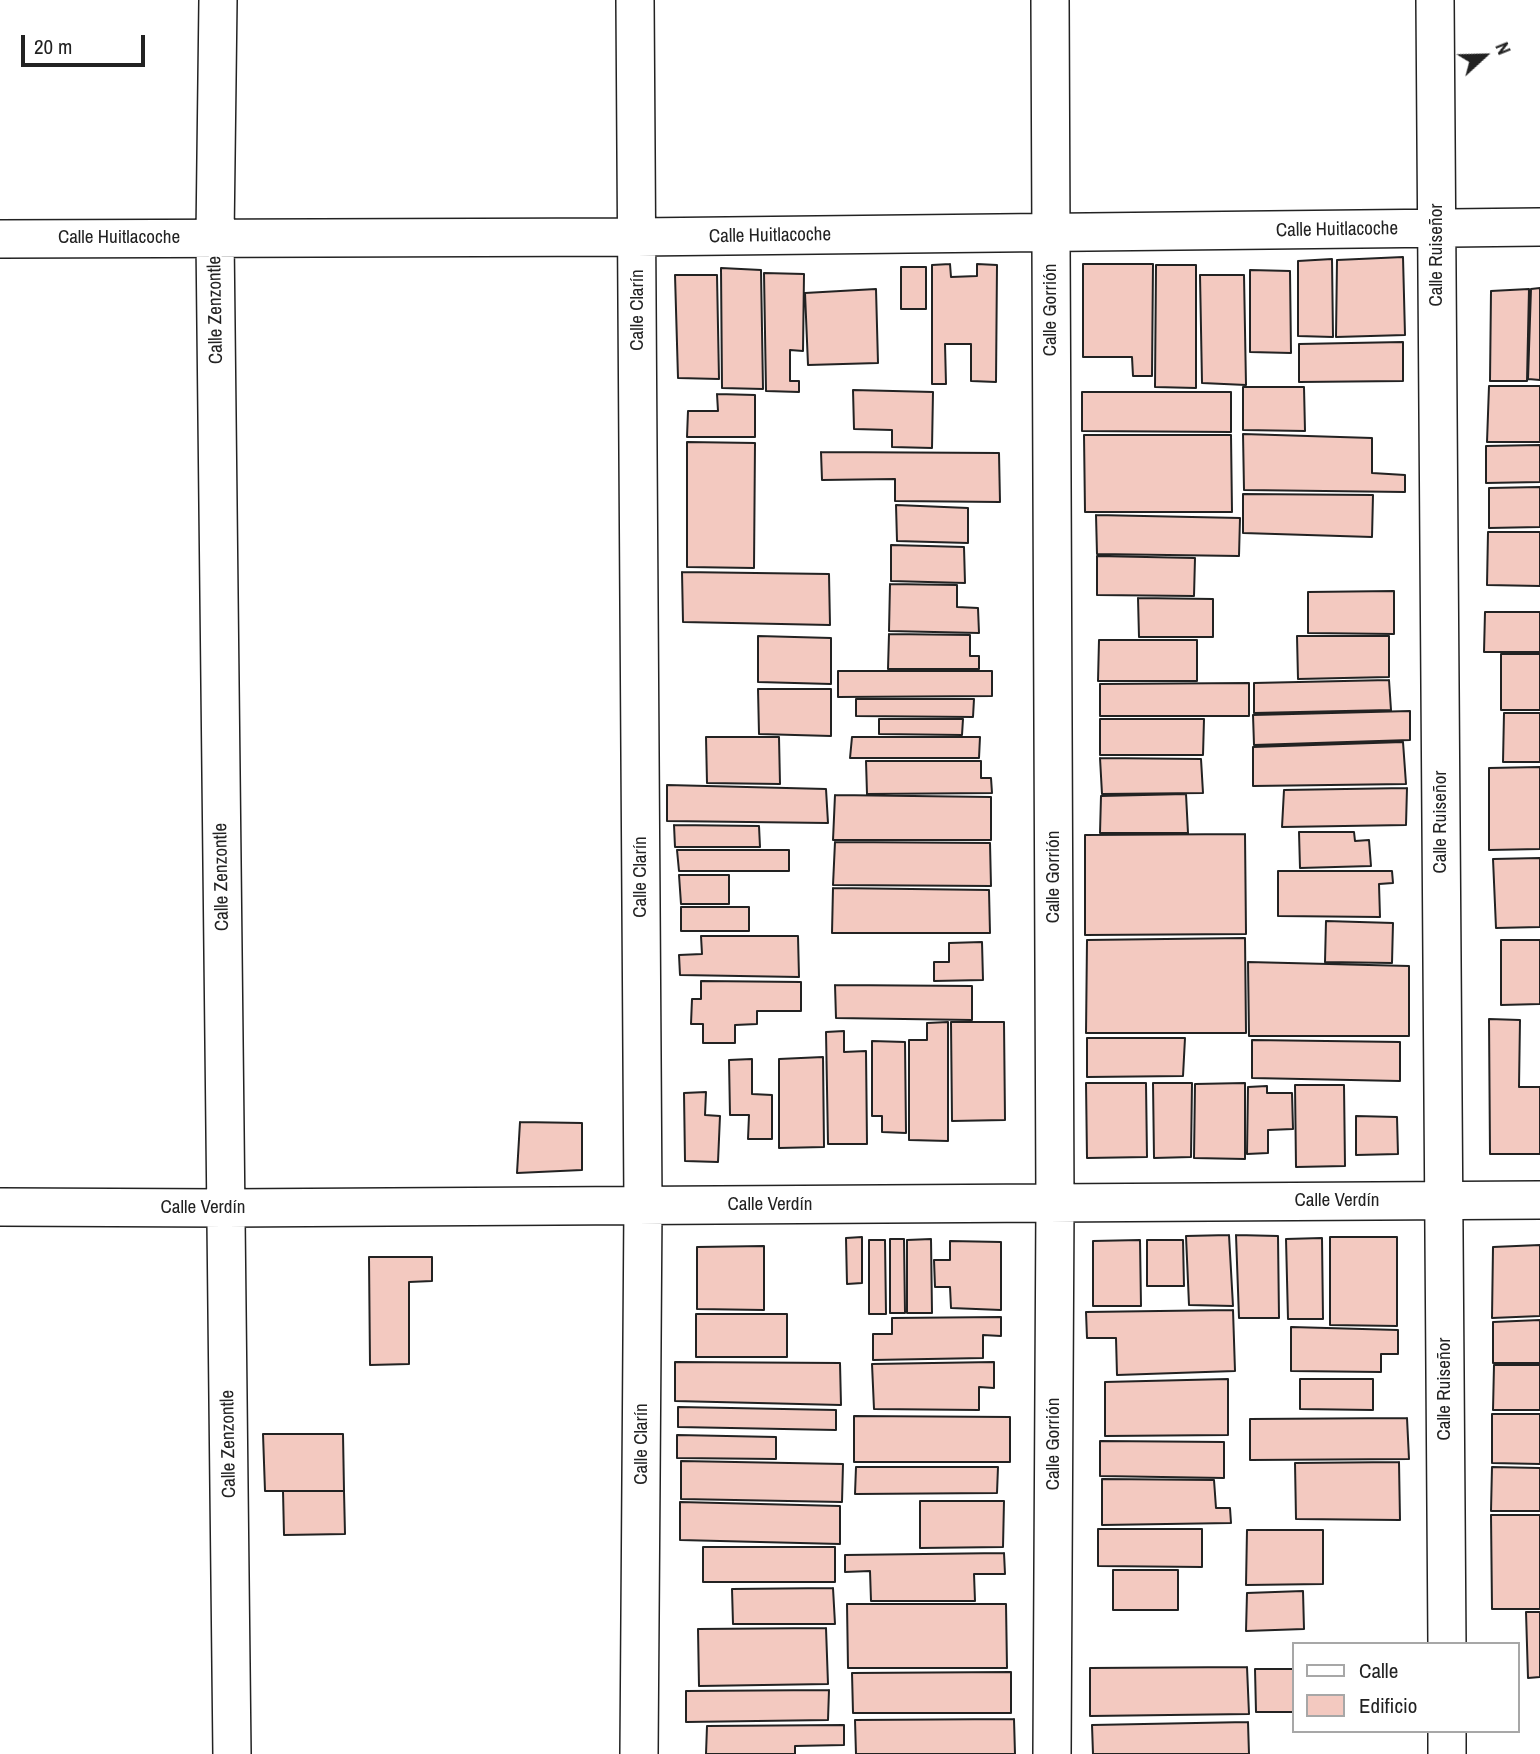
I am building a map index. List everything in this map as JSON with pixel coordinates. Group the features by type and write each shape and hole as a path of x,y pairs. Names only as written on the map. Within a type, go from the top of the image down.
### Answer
{"street":[{"name":"Calle Zenzontle","path":"218,0 215,237 232,1754"},
{"name":"Calle Clarín","path":"635,0 643,1205 639,1754"},
{"name":"Calle Gorrión","path":"1050,0 1055,1203 1052,1754"},
{"name":"Calle Ruiseñor","path":"1435,0 1447,1642"},
{"name":"Calle Huitlacoche","path":"0,239 637,237 1540,228"},
{"name":"Calle Verdín","path":"0,1207 1540,1200"},
{"path":"1447,1733 1447,1754"}],"building":[{"path":"1403,257 1405,335 1336,337 1337,260"},
{"path":"1332,259 1333,337 1298,336 1298,261"},
{"path":"950,264 951,277 977,276 977,264 997,265 996,382 971,381 971,344 945,344 946,384 932,384 932,265"},
{"path":"1083,264 1153,264 1152,376 1133,376 1132,357 1083,357"},
{"path":"1156,265 1196,265 1196,388 1155,387"},
{"path":"901,267 926,267 926,309 901,309"},
{"path":"721,268 761,270 763,389 722,388"},
{"path":"1250,270 1290,271 1291,353 1250,352"},
{"path":"764,273 804,274 803,351 790,350 790,381 799,381 799,392 766,391"},
{"path":"675,275 717,275 719,379 678,378"},
{"path":"1200,275 1244,275 1246,385 1202,383"},
{"path":"1540,288 1540,380 1528,379 1531,289"},
{"path":"876,289 878,363 808,365 805,293"},
{"path":"1529,289 1527,381 1490,381 1491,291"},
{"path":"1403,342 1403,381 1299,382 1299,344"},
{"path":"1489,386 1540,386 1540,442 1487,442"},
{"path":"1243,387 1304,387 1305,431 1243,430"},
{"path":"853,390 933,392 932,448 892,447 892,430 854,429"},
{"path":"1082,392 1231,392 1231,432 1082,431"},
{"path":"717,394 755,395 755,437 687,437 688,411 718,411"},
{"path":"1243,434 1372,438 1372,473 1405,475 1405,492 1244,490"},
{"path":"1084,435 1231,435 1232,512 1085,512"},
{"path":"687,442 755,443 754,568 687,567"},
{"path":"1540,445 1540,482 1486,483 1486,446"},
{"path":"821,452 999,453 1000,502 895,501 895,479 822,480"},
{"path":"1540,487 1540,527 1489,528 1489,488"},
{"path":"1243,494 1373,495 1372,537 1243,533"},
{"path":"896,505 968,508 968,543 897,541"},
{"path":"1096,515 1240,518 1239,556 1097,554"},
{"path":"1488,532 1540,532 1540,586 1487,585"},
{"path":"891,545 964,547 965,583 891,581"},
{"path":"1097,556 1195,558 1194,596 1097,595"},
{"path":"682,572 829,574 830,625 683,622"},
{"path":"890,584 957,585 957,607 978,608 979,633 889,631"},
{"path":"1394,591 1394,634 1308,633 1308,592"},
{"path":"1138,598 1213,599 1213,637 1139,637"},
{"path":"1485,612 1540,612 1540,652 1484,652"},
{"path":"889,634 970,635 970,656 979,656 979,669 888,669"},
{"path":"758,636 831,638 831,684 758,682"},
{"path":"1297,636 1389,636 1389,677 1298,679"},
{"path":"1099,640 1197,640 1197,681 1098,681"},
{"path":"1501,654 1540,654 1540,710 1501,710"},
{"path":"838,671 992,671 992,696 838,697"},
{"path":"1389,680 1391,710 1254,713 1254,683"},
{"path":"1249,683 1249,716 1100,716 1100,684"},
{"path":"758,689 831,689 831,736 759,734"},
{"path":"856,699 974,699 973,717 856,716"},
{"path":"1410,711 1410,740 1254,745 1253,715"},
{"path":"1504,713 1540,713 1540,762 1503,762"},
{"path":"879,719 963,719 962,735 879,734"},
{"path":"1100,719 1204,719 1203,755 1100,755"},
{"path":"706,737 779,737 780,784 707,783"},
{"path":"852,737 980,737 979,758 850,758"},
{"path":"1403,742 1406,784 1253,786 1253,747"},
{"path":"1100,758 1201,759 1203,793 1102,794"},
{"path":"866,761 981,761 981,778 991,778 992,793 867,794"},
{"path":"1540,767 1540,849 1489,850 1489,768"},
{"path":"667,785 826,789 828,823 667,821"},
{"path":"1407,788 1406,825 1282,827 1284,790"},
{"path":"1186,794 1188,833 1100,833 1101,796"},
{"path":"835,795 991,797 991,840 833,840"},
{"path":"674,825 759,826 760,847 675,847"},
{"path":"1299,832 1354,832 1355,841 1369,840 1371,866 1300,868"},
{"path":"1245,834 1246,934 1085,935 1085,835"},
{"path":"835,842 990,843 991,886 833,885"},
{"path":"677,850 789,850 789,871 679,871"},
{"path":"1540,858 1540,927 1496,928 1493,859"},
{"path":"1278,871 1392,871 1393,883 1379,884 1380,917 1278,916"},
{"path":"679,875 729,875 729,904 681,904"},
{"path":"833,888 989,890 990,933 832,933"},
{"path":"681,907 749,907 749,931 681,931"},
{"path":"1326,921 1393,923 1392,963 1325,962"},
{"path":"701,936 798,936 799,977 680,975 679,955 702,954"},
{"path":"1245,938 1246,1033 1086,1033 1087,940"},
{"path":"1501,940 1540,940 1540,1004 1501,1005"},
{"path":"982,942 983,980 934,981 934,962 949,962 949,943"},
{"path":"1248,962 1409,966 1409,1036 1249,1036"},
{"path":"701,981 801,982 801,1011 757,1011 757,1024 735,1025 735,1043 703,1043 703,1024 691,1024 692,999 701,999"},
{"path":"835,985 972,986 972,1020 836,1018"},
{"path":"1489,1019 1520,1020 1519,1087 1540,1087 1540,1154 1490,1154"},
{"path":"948,1022 948,1141 909,1140 909,1040 927,1040 927,1023"},
{"path":"951,1022 1004,1022 1005,1120 952,1121"},
{"path":"844,1031 844,1052 866,1051 867,1144 828,1144 826,1032"},
{"path":"1087,1038 1185,1038 1183,1076 1087,1077"},
{"path":"1252,1040 1400,1042 1400,1081 1252,1078"},
{"path":"872,1041 905,1042 906,1133 882,1132 882,1116 872,1116"},
{"path":"823,1057 824,1147 779,1148 779,1059"},
{"path":"752,1059 752,1094 772,1095 772,1139 748,1139 749,1115 730,1115 729,1060"},
{"path":"1086,1083 1146,1083 1147,1157 1087,1158"},
{"path":"1153,1083 1192,1083 1191,1157 1154,1158"},
{"path":"1245,1083 1245,1159 1194,1158 1195,1084"},
{"path":"1295,1085 1344,1085 1345,1166 1296,1167"},
{"path":"1267,1086 1267,1093 1292,1093 1293,1129 1268,1130 1268,1153 1247,1154 1248,1087"},
{"path":"706,1092 705,1115 720,1116 718,1162 685,1161 684,1093"},
{"path":"1356,1116 1397,1117 1398,1154 1356,1155"},
{"path":"520,1122 582,1123 582,1170 517,1173"},
{"path":"1229,1235 1233,1306 1189,1305 1186,1236"},
{"path":"1236,1235 1278,1236 1279,1318 1239,1318"},
{"path":"862,1237 862,1283 847,1284 846,1238"},
{"path":"1330,1237 1397,1237 1397,1326 1330,1325"},
{"path":"1322,1238 1323,1319 1288,1319 1286,1239"},
{"path":"890,1239 904,1239 905,1313 890,1313"},
{"path":"931,1239 932,1313 907,1313 907,1240"},
{"path":"869,1240 885,1240 886,1314 869,1314"},
{"path":"1140,1240 1141,1306 1093,1306 1093,1241"},
{"path":"1147,1240 1183,1240 1184,1286 1147,1286"},
{"path":"950,1241 1001,1242 1001,1310 951,1308 950,1287 935,1287 934,1260 950,1260"},
{"path":"1540,1245 1540,1316 1492,1318 1493,1247"},
{"path":"764,1246 764,1310 697,1309 697,1247"},
{"path":"369,1257 432,1257 432,1281 409,1282 409,1364 370,1365"},
{"path":"1233,1310 1235,1371 1117,1375 1116,1338 1087,1338 1086,1312"},
{"path":"696,1314 787,1314 787,1357 696,1357"},
{"path":"1001,1317 1001,1336 983,1335 983,1358 873,1360 873,1334 892,1334 892,1318"},
{"path":"1540,1320 1540,1363 1493,1363 1493,1322"},
{"path":"1291,1327 1398,1330 1398,1354 1381,1354 1381,1372 1291,1371"},
{"path":"675,1362 840,1363 841,1405 675,1401"},
{"path":"994,1362 994,1388 979,1387 979,1410 874,1409 872,1364"},
{"path":"1494,1365 1540,1365 1540,1410 1493,1410"},
{"path":"1228,1379 1228,1435 1105,1436 1105,1382"},
{"path":"1300,1379 1373,1379 1373,1410 1300,1409"},
{"path":"678,1407 836,1410 836,1430 678,1427"},
{"path":"1492,1414 1540,1414 1540,1464 1492,1463"},
{"path":"854,1416 1010,1417 1010,1462 854,1462"},
{"path":"1407,1418 1409,1459 1250,1460 1250,1419"},
{"path":"263,1434 343,1434 344,1491 265,1491"},
{"path":"677,1435 776,1437 776,1459 677,1458"},
{"path":"1100,1441 1224,1442 1224,1478 1100,1476"},
{"path":"681,1461 843,1464 842,1502 681,1499"},
{"path":"1399,1462 1400,1520 1296,1519 1295,1463"},
{"path":"856,1467 998,1467 997,1493 855,1494"},
{"path":"1492,1467 1540,1468 1540,1511 1491,1511"},
{"path":"1102,1479 1214,1480 1216,1508 1230,1508 1231,1523 1102,1525"},
{"path":"283,1491 344,1491 345,1534 284,1535"},
{"path":"920,1501 1004,1501 1003,1547 920,1548"},
{"path":"680,1502 840,1506 840,1544 680,1540"},
{"path":"1491,1515 1540,1515 1540,1609 1492,1609"},
{"path":"1098,1529 1202,1529 1202,1567 1098,1566"},
{"path":"1247,1530 1323,1530 1323,1584 1246,1585"},
{"path":"703,1547 835,1547 835,1582 703,1582"},
{"path":"1004,1553 1005,1574 974,1574 975,1601 871,1601 870,1571 845,1572 845,1555"},
{"path":"1113,1570 1178,1570 1178,1610 1113,1610"},
{"path":"833,1588 835,1624 733,1624 732,1589"},
{"path":"1303,1591 1304,1629 1246,1631 1247,1593"},
{"path":"847,1604 1006,1604 1007,1668 848,1668"},
{"path":"1526,1612 1540,1612 1540,1677 1528,1678"},
{"path":"826,1628 828,1684 699,1686 698,1629"},
{"path":"1247,1667 1249,1714 1090,1716 1090,1668"},
{"path":"1255,1669 1292,1669 1292,1712 1256,1712"},
{"path":"1011,1672 1011,1713 853,1713 852,1673"},
{"path":"829,1690 828,1720 686,1722 686,1691"},
{"path":"1014,1719 1015,1754 856,1754 855,1720"},
{"path":"1248,1722 1249,1754 1093,1754 1092,1725"},
{"path":"844,1725 844,1745 795,1746 795,1754 706,1754 707,1726"}]}
